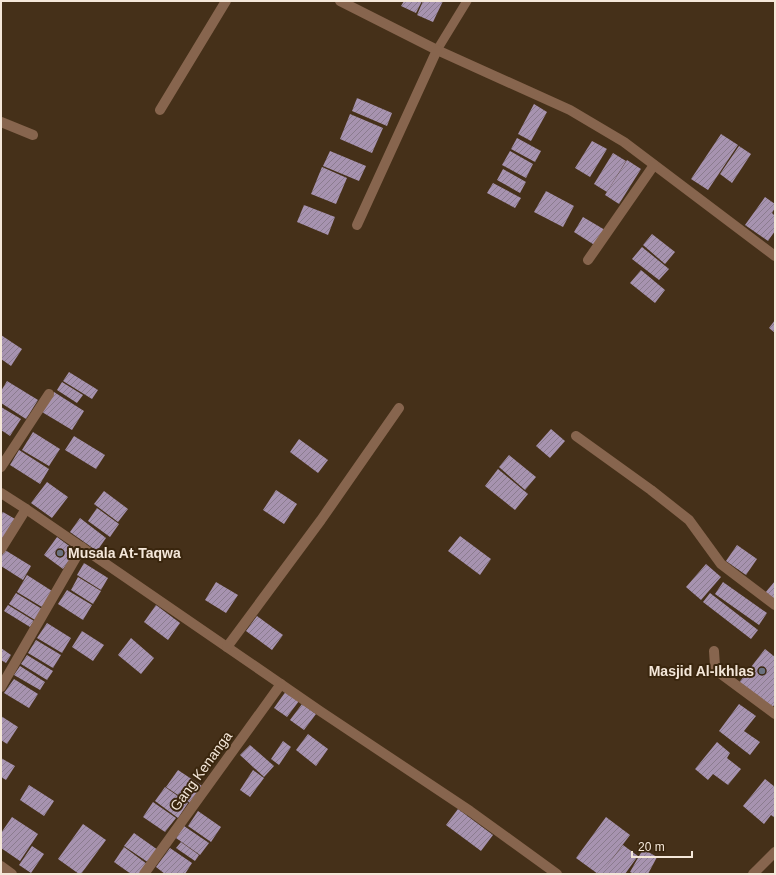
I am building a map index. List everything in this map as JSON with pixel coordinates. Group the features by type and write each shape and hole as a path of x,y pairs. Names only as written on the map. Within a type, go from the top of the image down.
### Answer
{"street":[{"path":"160,110 226,1"},
{"path":"340,1 437,50 570,110 624,142 775,256"},
{"path":"357,225 437,50"},
{"path":"1,122 33,135"},
{"path":"588,260 654,165"},
{"path":"1,467 49,394"},
{"path":"227,647 321,520 399,408"},
{"path":"576,436 651,490 689,520 722,564 775,605"},
{"path":"1,493 26,508 281,684 470,811 557,874"},
{"path":"1,549 26,508"},
{"path":"1,687 82,547"},
{"path":"714,651 715,666 717,671 775,714"},
{"name":"Gang Kenanga","path":"144,874 281,684"},
{"path":"753,874 775,852"},
{"path":"1,866 12,874"}],"lane":[{"path":"437,50 467,1"}],"building":[{"path":"404,1 422,1 416,13 401,6"},
{"path":"423,1 443,1 433,22 417,15"},
{"path":"357,98 392,113 387,126 352,111"},
{"path":"534,104 547,112 531,141 518,134"},
{"path":"350,114 383,128 372,153 340,139"},
{"path":"721,134 738,145 708,190 691,179"},
{"path":"517,138 541,151 535,162 511,149"},
{"path":"592,141 607,149 590,177 575,168"},
{"path":"739,146 751,154 732,183 720,174"},
{"path":"330,151 366,166 359,181 323,166"},
{"path":"510,151 533,164 526,178 502,165"},
{"path":"613,153 626,161 607,192 594,184"},
{"path":"627,160 641,169 619,204 605,195"},
{"path":"322,167 347,178 336,204 311,194"},
{"path":"503,169 526,182 520,193 497,180"},
{"path":"493,183 521,198 515,208 487,193"},
{"path":"546,191 574,206 563,227 534,212"},
{"path":"765,197 775,204 775,208 772,213 775,216 775,231 768,241 745,225"},
{"path":"304,205 335,217 328,235 297,222"},
{"path":"583,217 605,230 596,246 574,232"},
{"path":"652,234 675,252 665,264 643,245"},
{"path":"642,247 669,269 659,280 632,259"},
{"path":"641,270 665,290 655,303 630,283"},
{"path":"775,320 775,333 769,328"},
{"path":"1,335 22,349 11,366 1,359"},
{"path":"69,372 98,390 92,399 63,381"},
{"path":"7,381 38,400 26,419 1,403 1,391"},
{"path":"62,382 83,395 77,403 57,390"},
{"path":"54,392 84,411 72,430 42,412"},
{"path":"1,407 21,419 10,436 1,430"},
{"path":"551,429 565,441 550,458 536,446"},
{"path":"33,432 60,449 49,466 22,450"},
{"path":"74,436 105,455 96,469 65,450"},
{"path":"299,439 328,460 318,473 290,452"},
{"path":"19,450 49,469 40,484 10,465"},
{"path":"509,455 536,477 525,490 499,467"},
{"path":"498,469 528,494 515,510 485,486"},
{"path":"47,482 68,497 52,518 31,503"},
{"path":"276,490 297,504 284,524 263,510"},
{"path":"104,491 128,509 118,522 94,504"},
{"path":"97,508 119,524 110,537 88,521"},
{"path":"3,512 15,519 1,542 1,514"},
{"path":"80,518 106,538 97,551 70,532"},
{"path":"460,536 491,559 480,575 448,551"},
{"name":"Musala At-Taqwa","path":"57,537 76,551 63,569 44,555"},
{"path":"737,545 757,559 746,575 726,561"},
{"path":"5,550 31,566 23,580 1,566 1,557"},
{"path":"84,563 108,578 101,590 77,575"},
{"path":"706,564 721,577 701,600 686,587"},
{"path":"27,575 52,591 42,607 17,592"},
{"path":"78,577 101,591 93,604 71,590"},
{"path":"775,581 775,601 765,593"},
{"path":"216,582 238,595 226,613 205,600"},
{"path":"723,582 767,613 759,625 715,594"},
{"path":"67,590 92,605 83,620 58,604"},
{"path":"16,593 42,609 35,620 9,604"},
{"path":"710,593 758,630 751,639 703,602"},
{"path":"8,605 34,621 30,627 4,611"},
{"path":"156,605 180,623 168,640 144,622"},
{"path":"257,616 283,635 272,650 246,631"},
{"path":"47,623 71,638 62,653 37,638"},
{"path":"82,631 104,645 93,661 72,647"},
{"path":"131,638 154,658 141,674 118,655"},
{"path":"36,640 61,655 53,668 28,653"},
{"path":"1,648 11,655 6,663 1,660"},
{"name":"Masjid Al-Ikhlas","path":"765,649 775,657 775,704 771,709 738,684"},
{"path":"27,655 53,671 47,680 21,664"},
{"path":"20,666 45,682 40,690 14,675"},
{"path":"14,679 38,694 29,708 4,693"},
{"path":"286,691 299,701 287,717 274,708"},
{"path":"302,704 316,714 304,730 290,720"},
{"path":"739,704 756,716 744,731 760,742 750,755 719,731"},
{"path":"1,716 18,727 7,744 1,740"},
{"path":"308,734 328,749 316,766 296,750"},
{"path":"283,741 291,747 279,765 271,759"},
{"path":"717,742 730,753 727,758 741,769 728,785 713,774 708,780 695,769"},
{"path":"250,745 274,766 264,777 240,755"},
{"path":"1,758 15,766 6,780 1,777"},
{"path":"178,770 202,786 190,803 166,787"},
{"path":"253,770 264,778 250,797 240,790"},
{"path":"765,779 775,787 775,818 771,815 764,824 743,806"},
{"path":"29,785 54,801 44,816 20,800"},
{"path":"165,787 188,803 178,818 155,801"},
{"path":"153,802 176,818 165,832 143,817"},
{"path":"458,809 493,835 481,851 446,825"},
{"path":"198,811 221,827 211,842 188,826"},
{"path":"12,817 38,834 20,861 1,848 1,833"},
{"path":"606,817 630,835 603,871 623,845 638,856 625,874 598,874 576,858"},
{"path":"83,824 106,840 81,874 79,874 58,859"},
{"path":"184,826 209,843 200,855 176,838"},
{"path":"134,833 158,850 149,863 124,846"},
{"path":"181,842 199,855 195,861 176,848"},
{"path":"32,846 44,854 31,873 19,865"},
{"path":"124,847 147,864 140,874 131,874 114,862"},
{"path":"170,848 192,863 185,874 165,874 156,867"},
{"path":"643,849 657,857 648,874 634,874 630,872"}],"place":[{"name":"Musala At-Taqwa","path":"60,553"},
{"name":"Masjid Al-Ikhlas","path":"762,671"}]}
